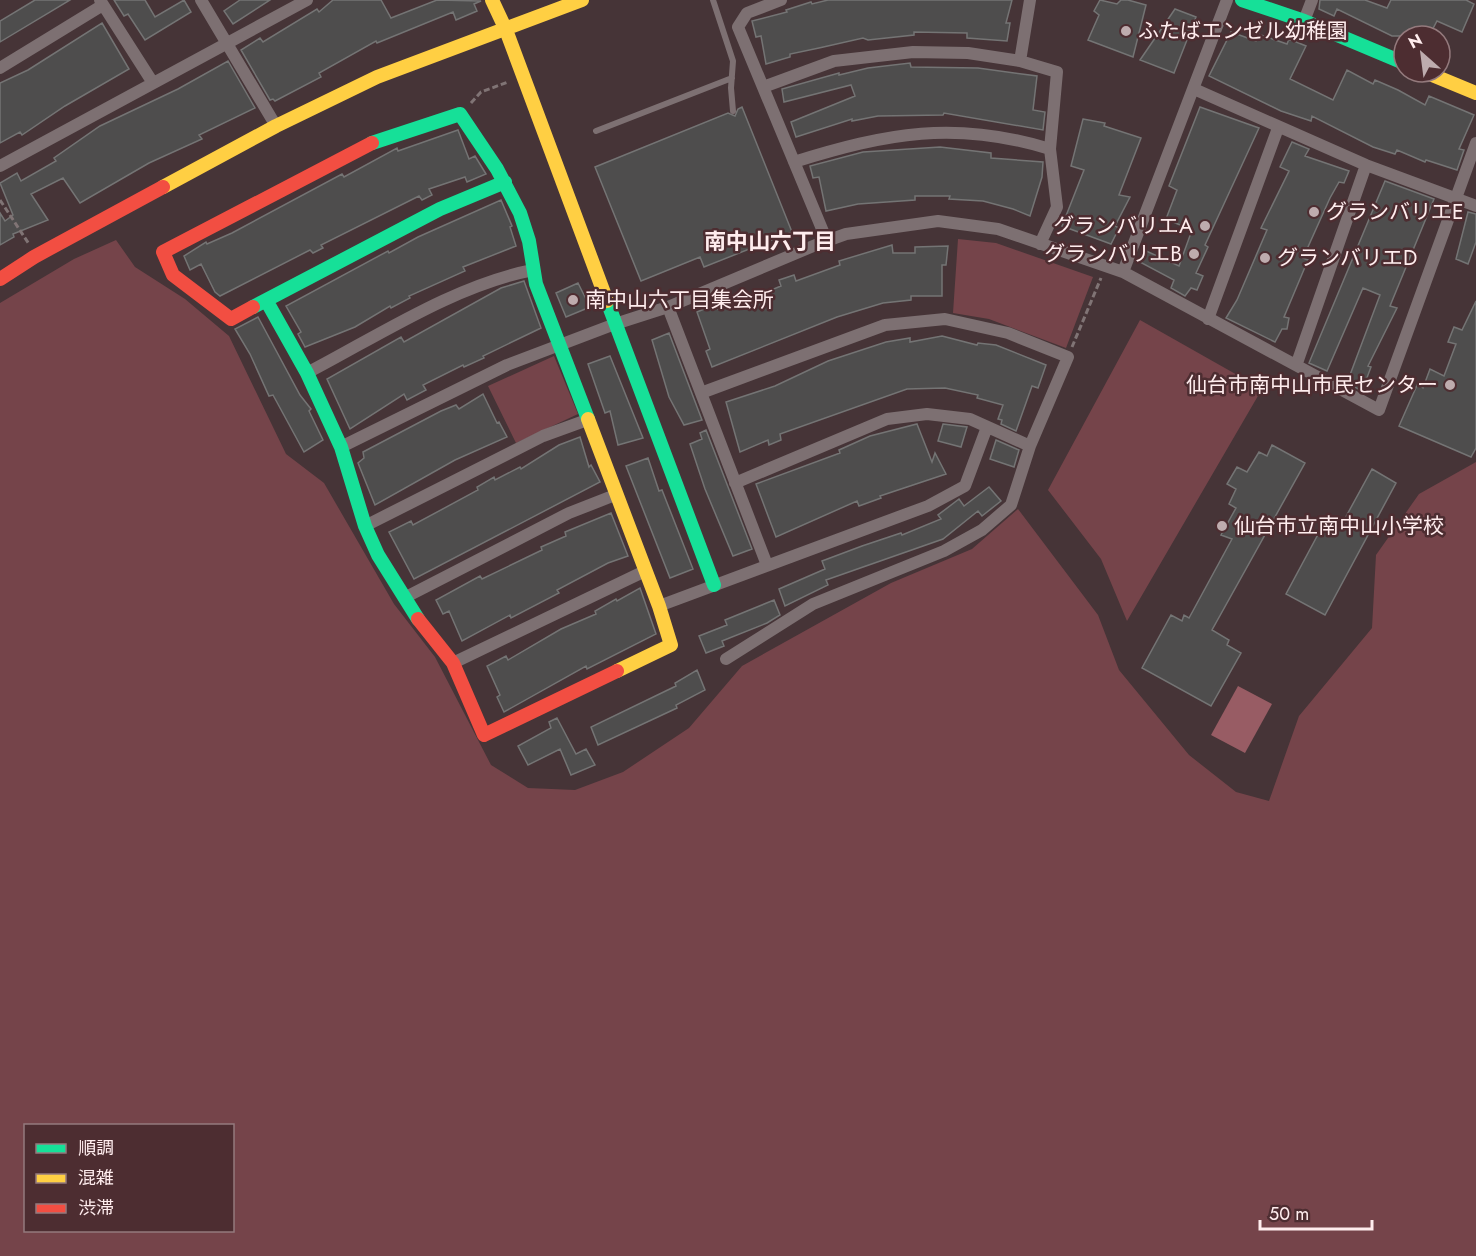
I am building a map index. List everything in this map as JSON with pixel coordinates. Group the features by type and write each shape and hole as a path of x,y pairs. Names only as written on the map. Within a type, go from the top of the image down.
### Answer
{"street":[{"path":"201,0 276,126"},
{"path":"492,0 506,30 714,585"},
{"path":"0,279 34,257 276,126 377,77 582,0"},
{"path":"781,0 747,12 738,27 827,241"},
{"path":"1020,61 1030,0"},
{"path":"1123,272 1227,0"},
{"path":"1242,0 1304,21 1392,58"},
{"path":"1304,21 1312,0"},
{"path":"0,166 228,44 303,1"},
{"path":"0,68 101,3 153,83"},
{"path":"763,87 834,61 913,52 968,53 1020,61 1057,72 1050,149 1057,207 1040,244"},
{"path":"1452,83 1476,93"},
{"path":"1194,89 1366,165 1476,206"},
{"path":"266,300 307,373 341,447 365,526 378,555 411,611 453,663 484,735 671,645 659,606 559,345 533,270 526,229 505,182 460,114 388,136 355,150 163,252 173,275 231,319 266,300 440,209 505,182"},
{"path":"1208,319 1278,128"},
{"path":"794,162 850,145 906,134 961,133 1011,137 1050,149"},
{"path":"341,447 507,365 615,324 668,307 827,241 846,234 938,221 998,230 1123,272 1208,319 1296,363 1379,410 1476,143"},
{"path":"1296,363 1366,165"},
{"path":"307,373 438,304 501,276 533,270"},
{"path":"668,307 767,565"},
{"path":"701,393 885,325 945,319 1008,333 1068,357 1030,446 1011,505 982,530 944,551 813,604 726,659"},
{"path":"735,483 887,419 927,414 970,419 1030,446"},
{"path":"365,526 543,436 587,420"},
{"path":"659,606 928,506 965,486 987,427"},
{"path":"404,598 569,513 615,495"},
{"path":"453,663 645,571"}],"lane":[{"path":"713,0 733,61 732,111"},
{"path":"596,131 732,78"}],"path":[{"path":"460,114 481,92 513,81"},
{"path":"0,200 31,247"},
{"path":"1068,357 1106,266"}],"shaded area":[{"path":"958,239 996,243 1093,277 1066,348 989,319 953,313"},
{"path":"116,240 135,267 185,299 229,336 286,454 324,483 394,604 435,657 491,765 528,788 575,790 623,772 689,728 742,666 891,583 972,549 1018,509 1098,615 1119,670 1189,755 1236,792 1269,801 1299,716 1372,628 1376,555 1419,494 1476,462 1476,1256 0,1256 0,303 74,259"},
{"path":"1140,320 1262,389 1127,621 1101,559 1048,490"},
{"path":"554,356 578,414 516,443 488,386"},
{"path":"1238,686 1272,704 1245,753 1211,735"}],"building":[{"path":"35,0 70,0 0,42 0,21"},
{"path":"114,0 145,0 155,17 184,0 191,12 145,40 128,14 124,16"},
{"path":"240,0 270,0 233,24 224,11"},
{"path":"333,0 381,0 391,18 437,0 481,1 474,4 477,11 456,20 453,12 377,43 376,41 319,73 321,77 275,101 270,100 241,50 260,38 263,42 317,9 319,12"},
{"path":"828,0 1012,0 1006,23 1010,23 1007,41 967,38 967,33 914,32 914,35 868,40 863,38 790,54 790,57 766,64 761,36 756,37 752,21 787,12 786,10 811,2 812,4"},
{"path":"1100,0 1117,4 1121,0 1128,0 1146,5 1133,57 1088,40 1099,15 1094,11"},
{"path":"1320,0 1365,0 1387,8 1391,0 1466,0 1474,4 1462,32 1452,28 1452,24 1437,21 1435,24 1392,24 1392,36 1337,9 1334,16 1319,9"},
{"path":"1175,9 1196,17 1174,73 1140,60"},
{"path":"102,23 129,69 65,106 22,135 20,132 0,143 0,83 28,70"},
{"path":"1231,32 1256,41 1258,34 1287,44 1289,39 1306,46 1290,79 1333,100 1347,70 1373,84 1375,80 1398,90 1425,105 1429,96 1474,115 1459,149 1464,150 1457,170 1426,160 1425,162 1397,150 1395,154 1373,147 1312,116 1311,121 1281,111 1209,76"},
{"path":"228,61 255,108 199,135 202,139 149,163 80,203 63,178 31,194 48,220 13,234 14,237 0,245 0,213 5,221 13,215 0,183 17,173 21,181 56,161 54,158 100,126 178,89"},
{"path":"910,63 911,67 978,68 1037,76 1033,110 1045,112 1043,130 944,113 943,115 878,116 852,121 852,119 796,137 791,122 855,96 851,85 784,102 782,89 839,73 839,75 868,68"},
{"path":"742,107 792,232 704,267 700,257 641,281 595,167 728,113 735,116 738,109"},
{"path":"1200,107 1259,128 1205,245 1208,247 1196,273 1203,276 1197,290 1191,288 1185,296 1171,288 1174,280 1138,261 1144,250 1179,266 1192,230 1166,219 1177,190 1169,186"},
{"path":"1083,119 1105,123 1104,126 1141,138 1119,195 1130,197 1115,226 1119,228 1111,244 1062,226 1084,170 1071,166"},
{"path":"458,130 469,159 475,156 486,174 467,182 465,177 429,189 432,195 422,200 419,196 321,245 323,248 313,253 310,250 220,296 215,292 201,264 190,270 184,256 206,242 207,244 232,233 342,174 344,177 397,148 398,151"},
{"path":"1292,142 1309,149 1305,156 1349,171 1344,183 1339,182 1330,198 1303,258 1308,260 1284,317 1289,318 1287,329 1282,329 1275,342 1226,318 1237,300 1267,230 1261,228 1289,171 1280,167"},
{"path":"940,147 991,153 991,158 1043,162 1042,177 1030,216 983,201 949,199 950,196 915,196 915,200 858,204 826,211 819,177 813,178 810,166 863,152"},
{"path":"1385,181 1434,199 1390,306 1397,308 1368,366 1371,367 1362,391 1347,383 1380,295 1363,288 1327,371 1309,363"},
{"path":"501,200 512,226 510,227 516,246 463,267 465,271 409,296 410,298 391,308 390,306 355,327 305,347 298,334 301,332 286,306 388,251 389,253 418,237"},
{"path":"1468,212 1476,214 1476,242 1468,264 1456,259"},
{"path":"892,245 893,253 915,253 915,247 948,246 946,265 942,265 942,296 911,296 911,300 883,303 837,317 712,367 706,351 710,349 697,312 716,304 718,309 736,301 737,304 781,286 779,280 794,275 796,281 840,265 839,261"},
{"path":"524,281 541,328 483,356 484,358 464,367 463,365 423,385 426,390 407,400 404,394 350,429 327,379 401,337 404,342 501,288"},
{"name":"南中山六丁目集会所","path":"578,283 590,307 566,317 556,293"},
{"name":"仙台市南中山市民センター","path":"1476,301 1476,448 1471,457 1399,426 1418,383 1423,388 1430,369 1444,376 1456,344 1448,342 1454,327 1462,330"},
{"path":"258,317 300,395 311,409 309,411 323,440 304,452 273,395 269,396 250,354 235,329"},
{"path":"669,333 702,420 684,425 669,397 652,340"},
{"path":"942,336 977,345 978,343 996,345 1046,365 1038,388 1032,386 1016,431 1001,424 1002,420 998,419 1003,405 977,398 978,395 945,388 907,389 780,434 781,440 769,445 768,440 740,452 726,402 775,386 828,361 886,342 910,338 910,342"},
{"path":"610,356 643,438 618,445 610,411 605,413 588,364"},
{"path":"483,394 497,423 499,422 507,437 455,460 375,505 358,463 364,458 363,452 441,411 456,405 459,409"},
{"path":"917,424 932,462 935,453 946,474 880,496 881,498 859,506 857,501 776,537 756,484 840,453 839,450 870,436"},
{"path":"943,424 967,427 961,447 938,441"},
{"path":"706,430 752,549 733,556 705,489 690,444 702,439 700,433"},
{"path":"580,437 589,467 591,465 600,482 414,579 389,532 411,521 413,525 478,490 477,487 494,477 495,480 520,467 521,469 559,445"},
{"path":"996,440 1019,450 1014,467 990,459"},
{"path":"1272,445 1305,463 1212,630 1229,640 1227,645 1241,653 1211,706 1142,668 1171,615 1182,621 1184,615 1189,618 1232,539 1221,535 1236,508 1229,504 1236,489 1227,484 1237,467 1247,472 1259,452 1267,456"},
{"path":"648,458 659,491 662,490 693,569 670,578 626,466"},
{"path":"1372,469 1396,483 1325,615 1286,594 1329,514 1343,522"},
{"path":"989,487 1001,501 982,516 978,511 943,539 826,580 828,585 785,606 779,589 825,569 822,561 901,533 902,535 941,519 938,515 959,499 964,506"},
{"path":"611,513 628,556 608,563 557,590 559,593 511,618 510,615 462,641 449,611 443,614 436,600 480,576 482,579 542,550 541,547 566,536 565,532"},
{"path":"640,588 656,634 587,669 586,666 504,712 497,697 500,695 487,666 506,656 508,660 561,629 596,614 595,611 616,599 617,601"},
{"path":"774,600 780,615 767,623 722,641 724,646 706,653 699,636 727,625 725,620"},
{"path":"697,670 705,690 676,705 677,708 598,745 591,727 676,686 675,683"},
{"path":"557,718 576,754 586,749 595,765 571,775 560,749 528,765 518,746 551,728 549,722"}],"traffic: fast":[{"path":"1242,0 1304,21 1392,58"},
{"path":"372,143 460,114 497,169 520,213 529,241 536,284 588,419"},
{"path":"253,307 440,209 505,182"},
{"path":"266,300 307,373 341,447 365,526 378,555 418,619"},
{"path":"607,301 714,585"}],"traffic: slow":[{"path":"492,0 506,30 607,301"},
{"path":"163,187 276,126 377,77 582,0"},
{"path":"1452,83 1476,93"},
{"path":"588,419 659,606 671,645 617,671"}],"traffic: jam":[{"path":"253,307 231,319 173,275 163,252 372,143"},
{"path":"0,279 34,257 163,187"},
{"path":"418,619 453,663 484,735 617,671"}],"place":[{"name":"ふたばエンゼル幼稚園","path":"1126,31"},
{"name":"グランバリエE","path":"1314,212"},
{"name":"グランバリエA","path":"1205,226"},
{"name":"グランバリエB","path":"1194,254"},
{"name":"グランバリエD","path":"1265,258"},
{"name":"南中山六丁目集会所","path":"573,300"},
{"name":"仙台市南中山市民センター","path":"1450,385"},
{"name":"仙台市立南中山小学校","path":"1222,526"}],"district":[{"name":"南中山六丁目","path":"770,241"}]}
